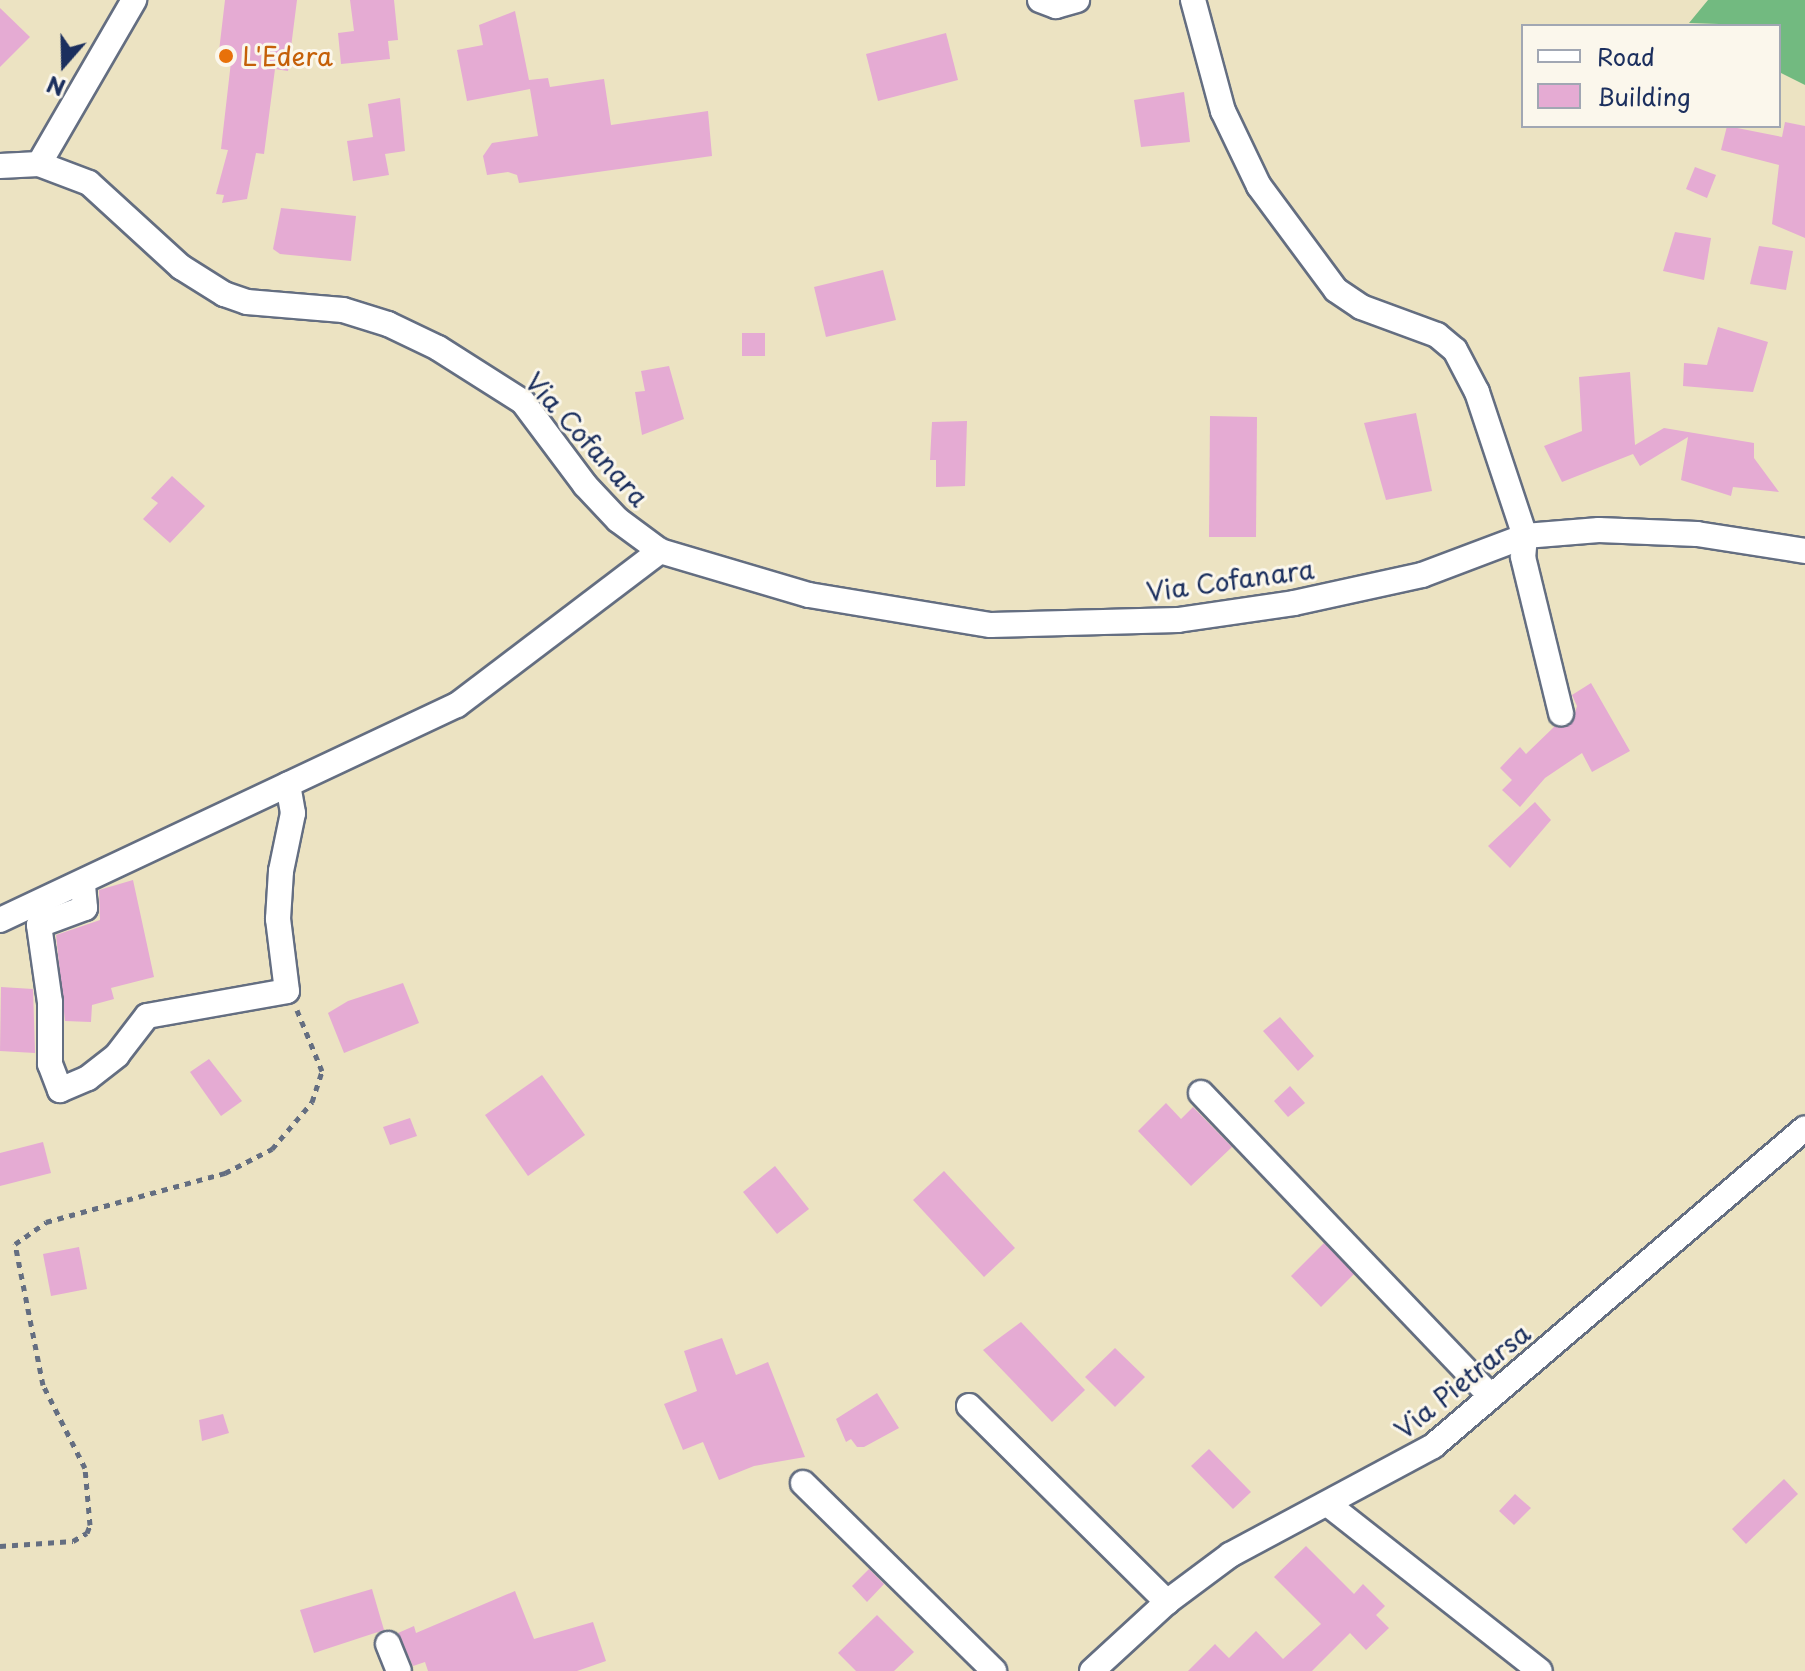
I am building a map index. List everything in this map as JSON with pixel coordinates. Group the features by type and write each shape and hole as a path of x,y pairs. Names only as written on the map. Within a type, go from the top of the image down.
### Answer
{"street":[{"path":"39,164 134,0"},
{"path":"1040,0 1056,6 1077,0"},
{"path":"1193,0 1223,111 1259,186 1336,290 1361,307 1437,335 1455,350 1477,392 1525,536 1523,557 1561,713"},
{"name":"Via Cofanara","path":"0,166 39,164 89,183 181,267 224,294 247,302 343,310 388,324 496,382 523,402 585,485 618,520 660,551 809,595 991,625 1178,620 1294,603 1422,575 1525,536 1599,530 1697,534 1805,551"},
{"path":"0,920 83,885 457,705 660,551"},
{"path":"83,885 85,908 39,925 50,1002 50,1064 60,1090 88,1078 117,1055 147,1016 287,991 278,898 293,813 288,784"},
{"path":"1201,1093 1491,1396"},
{"name":"Via Pietrarsa","path":"1092,1671 1167,1602 1230,1555 1329,1505 1433,1446 1805,1128"},
{"path":"969,1406 1167,1602"},
{"path":"803,1483 994,1671"},
{"path":"1329,1505 1540,1671"},
{"path":"388,1644 399,1671"}],"path":[{"path":"0,1546 73,1541 90,1525 85,1468 43,1385 15,1244 46,1222 225,1173 272,1149 312,1102 322,1071 287,991"}],"green space":[{"path":"1708,0 1805,0 1805,85 1781,73 1781,24 1689,23"}],"building":[{"path":"225,0 297,0 288,71 275,69 264,154 256,153 247,199 222,203 224,195 216,194 228,150 221,149 232,53 219,51"},
{"path":"350,0 394,0 398,40 388,41 390,59 341,64 338,33 354,31"},
{"path":"0,8 30,37 0,67"},
{"path":"515,11 529,80 548,78 550,87 604,79 611,125 708,111 712,156 519,183 517,175 508,172 487,175 483,156 492,143 538,136 530,89 467,101 457,50 483,45 479,25"},
{"path":"946,33 958,80 878,101 866,54"},
{"path":"1184,92 1190,142 1141,147 1134,100"},
{"path":"400,98 405,151 385,154 389,175 353,181 347,141 373,137 368,104"},
{"path":"1785,122 1805,126 1805,238 1772,224 1779,165 1721,150 1726,128 1782,137"},
{"path":"1695,167 1716,175 1707,198 1686,189"},
{"path":"281,208 356,216 351,261 280,254 273,249"},
{"path":"1675,232 1711,238 1704,280 1663,271"},
{"path":"1759,246 1793,251 1786,290 1750,284"},
{"path":"883,270 896,320 826,337 814,287"},
{"path":"1718,327 1768,342 1753,392 1683,386 1684,363 1707,365"},
{"path":"742,333 765,333 765,356 742,356"},
{"path":"669,366 684,419 642,435 635,392 645,391 641,371"},
{"path":"1630,372 1635,445 1664,428 1754,443 1754,458 1779,492 1733,487 1731,496 1681,480 1688,437 1640,466 1633,454 1562,482 1544,446 1582,431 1579,377"},
{"path":"1416,413 1432,491 1386,500 1364,423"},
{"path":"1210,416 1257,417 1256,537 1209,537"},
{"path":"967,421 965,486 936,487 936,460 930,460 932,422"},
{"path":"172,476 205,506 170,543 143,519 158,503 151,498"},
{"path":"1591,683 1630,751 1592,772 1582,753 1545,778 1520,807 1502,790 1512,780 1500,768 1520,747 1526,754 1555,726 1572,723 1577,706 1572,695"},
{"path":"1535,802 1551,820 1510,868 1488,846"},
{"path":"133,880 154,977 111,988 114,999 92,1005 91,1022 65,1021 56,935 100,920 99,890"},
{"path":"403,983 419,1023 344,1053 328,1013 348,1001"},
{"path":"1,987 33,989 35,1053 0,1051"},
{"path":"1280,1017 1314,1056 1298,1071 1263,1031"},
{"path":"209,1059 242,1101 221,1116 190,1072"},
{"path":"542,1075 585,1135 528,1176 485,1115"},
{"path":"1290,1086 1305,1103 1288,1117 1274,1101"},
{"path":"1166,1103 1181,1119 1193,1107 1232,1147 1191,1186 1138,1131"},
{"path":"410,1118 417,1136 390,1145 383,1127"},
{"path":"43,1142 51,1173 0,1186 0,1153"},
{"path":"775,1166 809,1209 777,1234 743,1192"},
{"path":"944,1171 1015,1248 984,1277 913,1200"},
{"path":"1324,1243 1354,1274 1321,1307 1291,1276"},
{"path":"79,1247 87,1289 51,1296 43,1254"},
{"path":"1021,1322 1085,1390 1052,1422 983,1350"},
{"path":"722,1338 736,1375 768,1362 805,1457 754,1466 719,1480 703,1442 683,1450 664,1404 697,1391 684,1351"},
{"path":"1115,1348 1145,1377 1115,1407 1085,1377"},
{"path":"877,1393 899,1428 864,1447 857,1447 851,1439 846,1442 836,1419"},
{"path":"223,1414 229,1433 202,1441 199,1420"},
{"path":"1209,1449 1251,1492 1233,1509 1191,1466"},
{"path":"1784,1479 1798,1494 1746,1544 1732,1529"},
{"path":"1515,1494 1531,1508 1514,1525 1499,1511"},
{"path":"1306,1546 1354,1594 1363,1584 1385,1606 1376,1615 1389,1628 1366,1650 1350,1633 1312,1671 1188,1671 1215,1644 1229,1658 1256,1631 1283,1659 1321,1624 1274,1577"},
{"path":"869,1569 884,1584 867,1602 852,1586"},
{"path":"372,1589 384,1630 314,1653 300,1610"},
{"path":"515,1591 534,1639 593,1622 606,1661 577,1671 428,1671 425,1662 413,1666 398,1633 414,1626 416,1633"},
{"path":"877,1615 914,1652 894,1671 856,1671 838,1653"}],"place":[{"name":"L'Edera","path":"226,56"}]}
